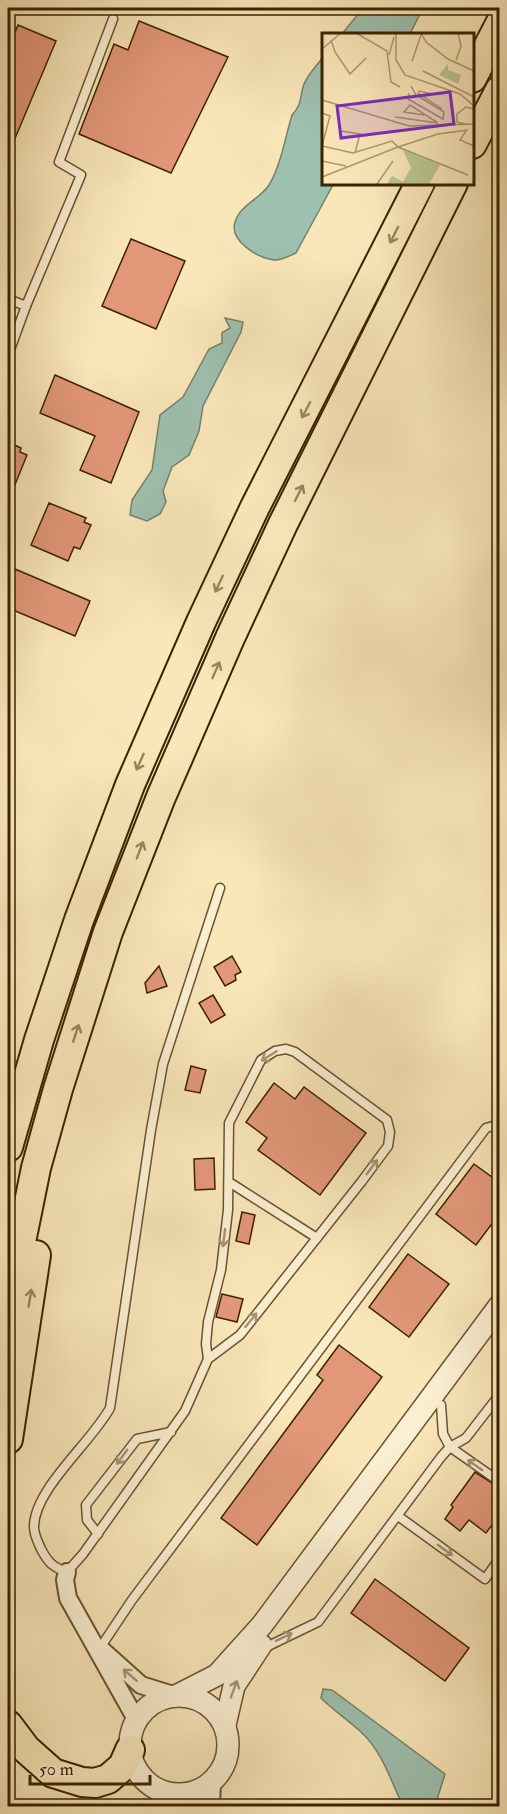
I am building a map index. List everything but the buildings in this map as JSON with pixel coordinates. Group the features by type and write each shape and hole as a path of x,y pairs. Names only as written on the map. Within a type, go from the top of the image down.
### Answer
{"highway":[{"path":"474,74 500,24"},
{"path":"476,136 500,90"},
{"path":"476,136 500,107"},
{"path":"8,1147 39,1040 130,785 201,622 255,507 419,184"},
{"path":"8,1306 36,1168 58,1089 108,932 161,797 225,649 283,524 453,184"},
{"path":"8,1439 45,1201 65,1119 58,1089"},
{"path":"8,1725 26,1749 53,1773 82,1782 95,1783 108,1779 123,1766 130,1750"}],"street":[{"path":"165,1792 182,1794 198,1791 212,1782 222,1770 228,1755 225,1725 234,1686 252,1656 441,1405 492,1324 500,1303"},
{"path":"183,1806 165,1792 152,1786 141,1776 134,1764 130,1750 132,1730 137,1720 147,1708 160,1700 176,1696 217,1676 262,1625 492,1324"},
{"path":"67,1572 65,1580 68,1598 137,1720"},
{"path":"97,1646 141,1685 176,1696 191,1697 205,1703 225,1725"},
{"path":"211,1806 212,1782"}],"lane":[{"path":"8,355 26,306 81,176 59,162 113,19"},
{"path":"8,298 26,306"},
{"path":"208,1359 206,1344 208,1322 220,1270 230,1182 227,1155 229,1123 261,1060 275,1051 286,1049 295,1052 387,1119 390,1132 388,1146 240,1335 208,1359 185,1411 83,1554 67,1572 54,1568 48,1562 36,1538 34,1528 36,1514 45,1493 102,1423 110,1408 151,1130 163,1064 220,888"},
{"path":"97,1646 486,1128 500,1124"},
{"path":"230,1182 317,1238"},
{"path":"252,1656 268,1645 318,1622 450,1447 466,1438 500,1394"},
{"path":"441,1405 443,1434 450,1447 500,1482"},
{"path":"98,1534 87,1520 86,1505 137,1439 171,1432"},
{"path":"398,1516 485,1579 500,1558"}],"shaded area":[{"path":"363,8 423,8 410,33 343,33"},
{"path":"322,58 322,184 333,184 296,253 279,260 267,259 240,242 234,229 235,222 241,211 269,185 280,160 292,115 299,104 304,84"},
{"path":"225,318 243,322 241,332 203,406 199,431 189,455 172,467 163,491 166,502 160,514 147,521 130,515 132,500 152,470 160,415 183,397 209,349 222,343 222,333 230,328"},
{"path":"323,1689 332,1690 445,1774 435,1806 403,1806 375,1748 361,1732 321,1698"}]}
